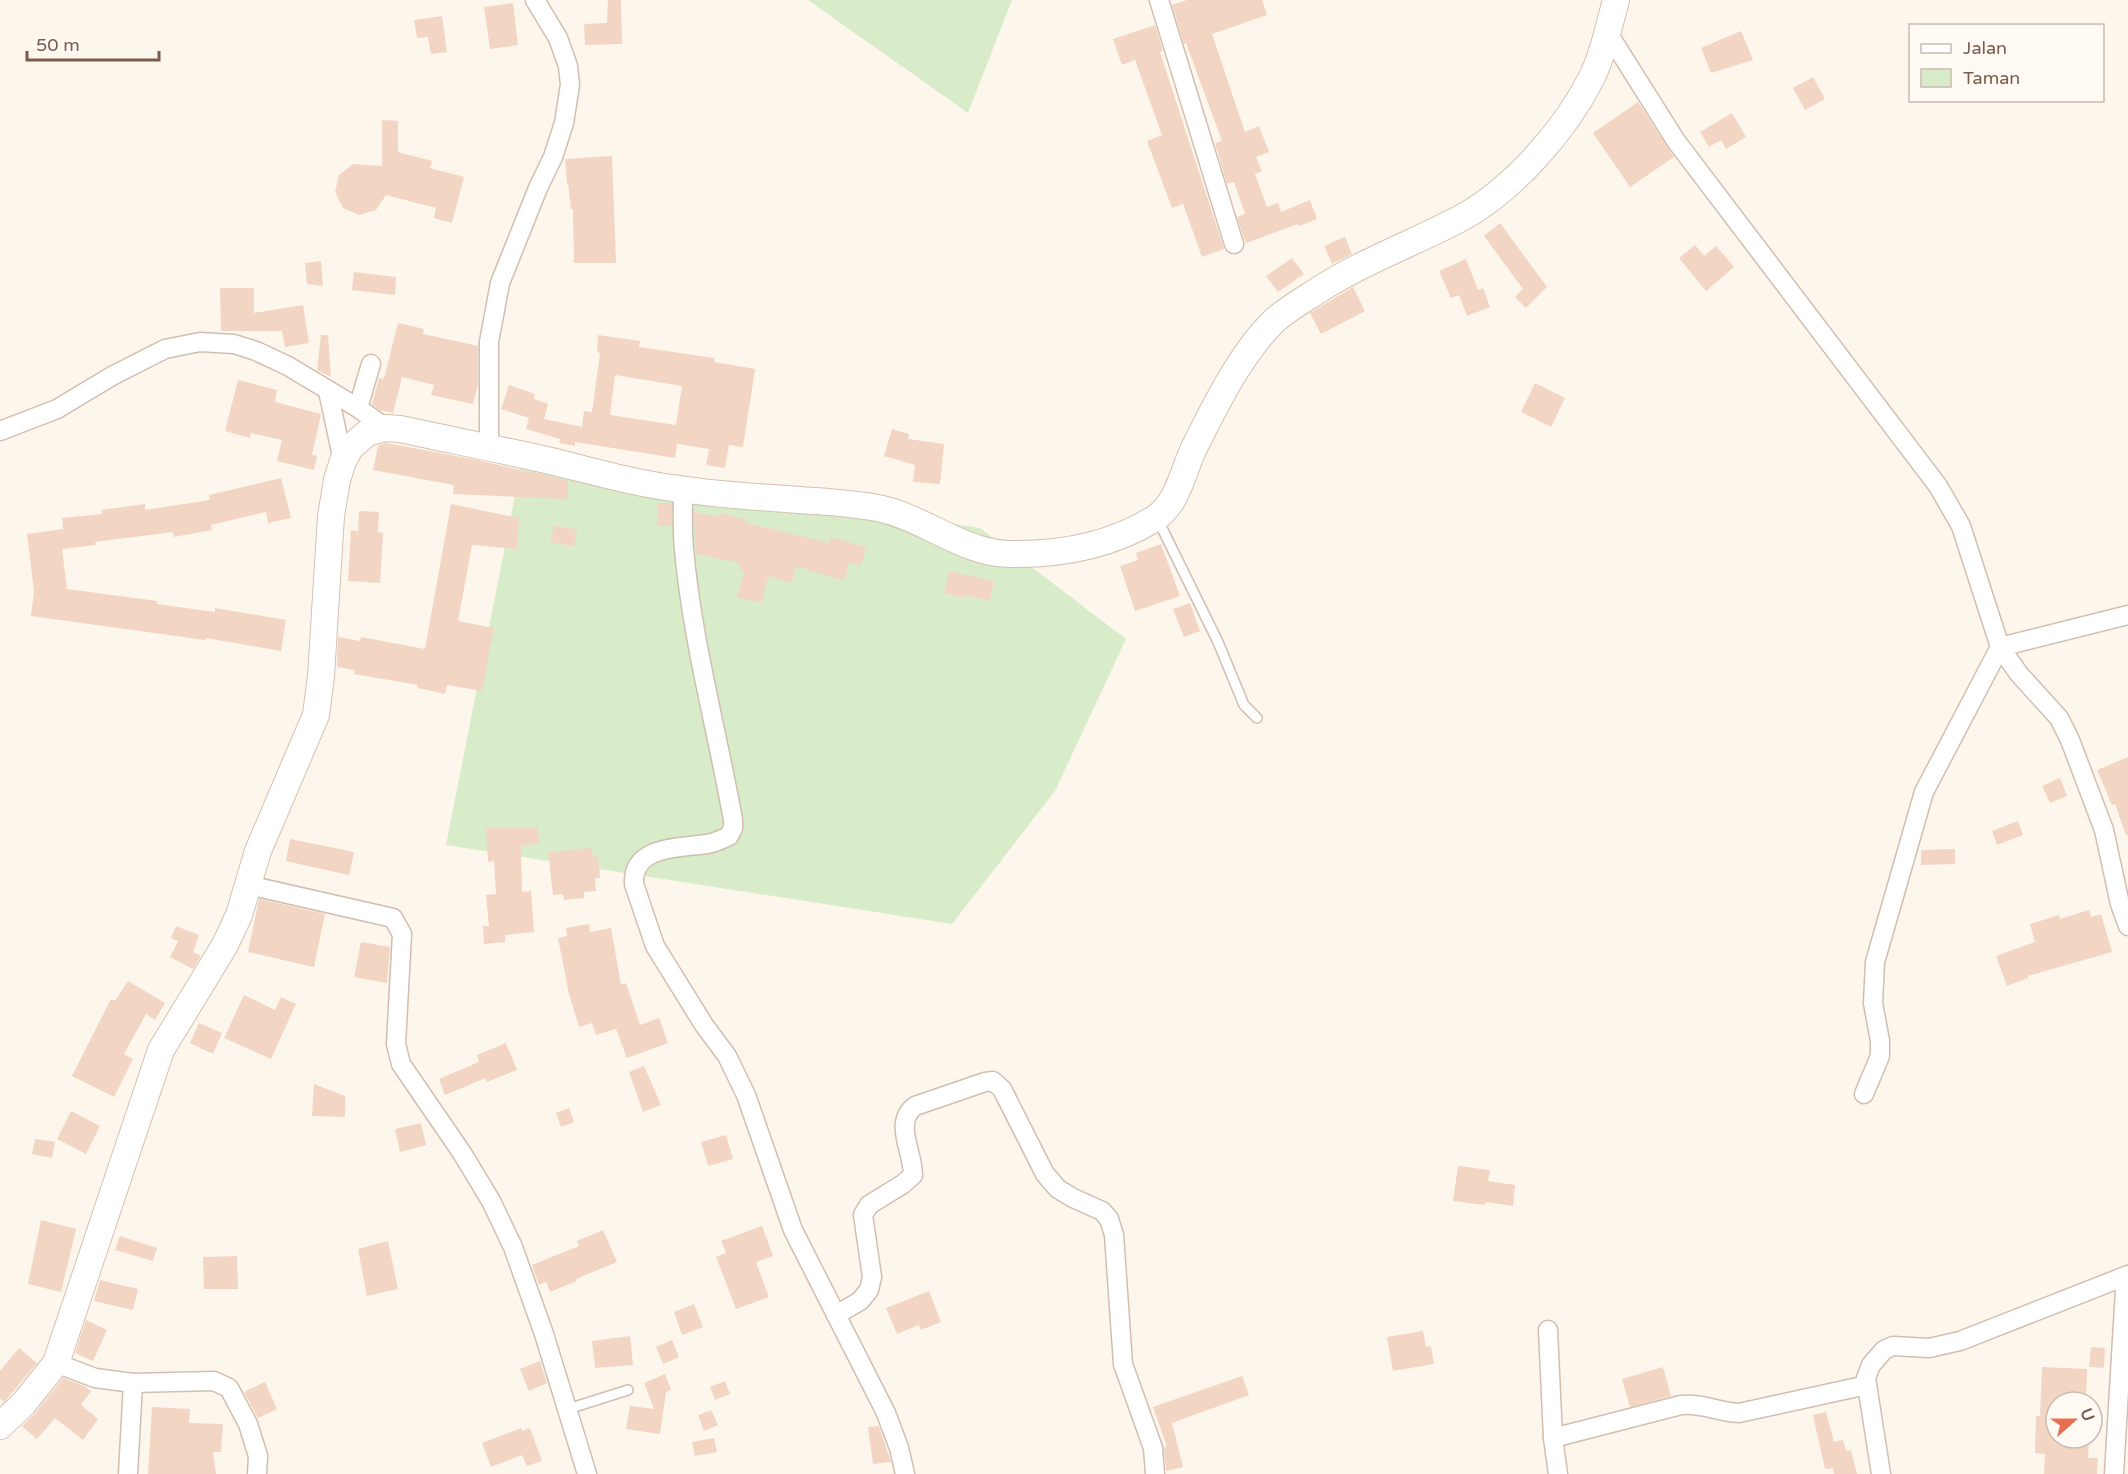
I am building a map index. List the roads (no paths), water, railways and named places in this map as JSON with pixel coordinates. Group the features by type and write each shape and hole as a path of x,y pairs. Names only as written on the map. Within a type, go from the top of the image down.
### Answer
{"main road":[{"path":"0,1426 24,1403 56,1363 161,1050 225,945 239,915 258,851 316,715 321,676 331,516 337,480 343,461 350,448 361,437 366,433 386,428 489,448 631,482 683,490 880,508 971,546 1004,554 1066,552 1114,538 1157,518 1177,492 1195,445 1233,378 1249,351 1275,320 1321,289 1468,214 1516,177 1562,128 1592,77 1608,33 1616,0"}],"street":[{"path":"489,448 489,342 500,283 538,188 553,158 564,123 570,85 568,66 558,38 535,0"},
{"path":"1159,0 1234,244"},
{"path":"1608,33 1676,141 1938,486 1961,526 2000,647 2019,674 2059,718 2070,740 2104,830 2120,904 2128,926"},
{"path":"0,431 57,409 112,376 165,349 200,342 234,344 256,351 288,366 358,408 386,428"},
{"path":"358,408 371,364"},
{"path":"328,391 343,461"},
{"path":"683,490 684,549 695,632 734,820 729,836 716,842 671,847 654,853 637,866 633,875 634,884 655,946 704,1025 727,1056 746,1095 793,1230 886,1413 899,1448 905,1474"},
{"path":"1864,1094 1880,1056 1880,1041 1873,1003 1875,962 1924,792 2000,647 2128,615"},
{"path":"248,885 393,918 400,928 402,934 396,1044 401,1064 462,1153 491,1201 513,1246 544,1334 587,1474"},
{"path":"836,1315 861,1301 869,1290 872,1277 863,1215 869,1205 903,1184 913,1174 913,1163 904,1128 908,1112 915,1106 993,1081 1002,1089 1045,1174 1058,1189 1102,1211 1109,1219 1114,1235 1123,1364 1152,1448 1155,1474"},
{"path":"1881,1474 1866,1378 1871,1365 1884,1350 1893,1346 1929,1348 1960,1341 2128,1275"},
{"path":"2114,1474 2124,1289 2128,1275"},
{"path":"1548,1330 1553,1438 1558,1474"},
{"path":"56,1363 95,1378 133,1383 214,1381 229,1388 255,1443 258,1456 257,1474"},
{"path":"128,1474 133,1383"},
{"path":"1553,1438 1681,1405 1696,1404 1739,1413 1867,1385"}],"lane":[{"path":"1157,518 1218,642 1244,705 1257,718"},
{"path":"568,1409 628,1390"}]}
